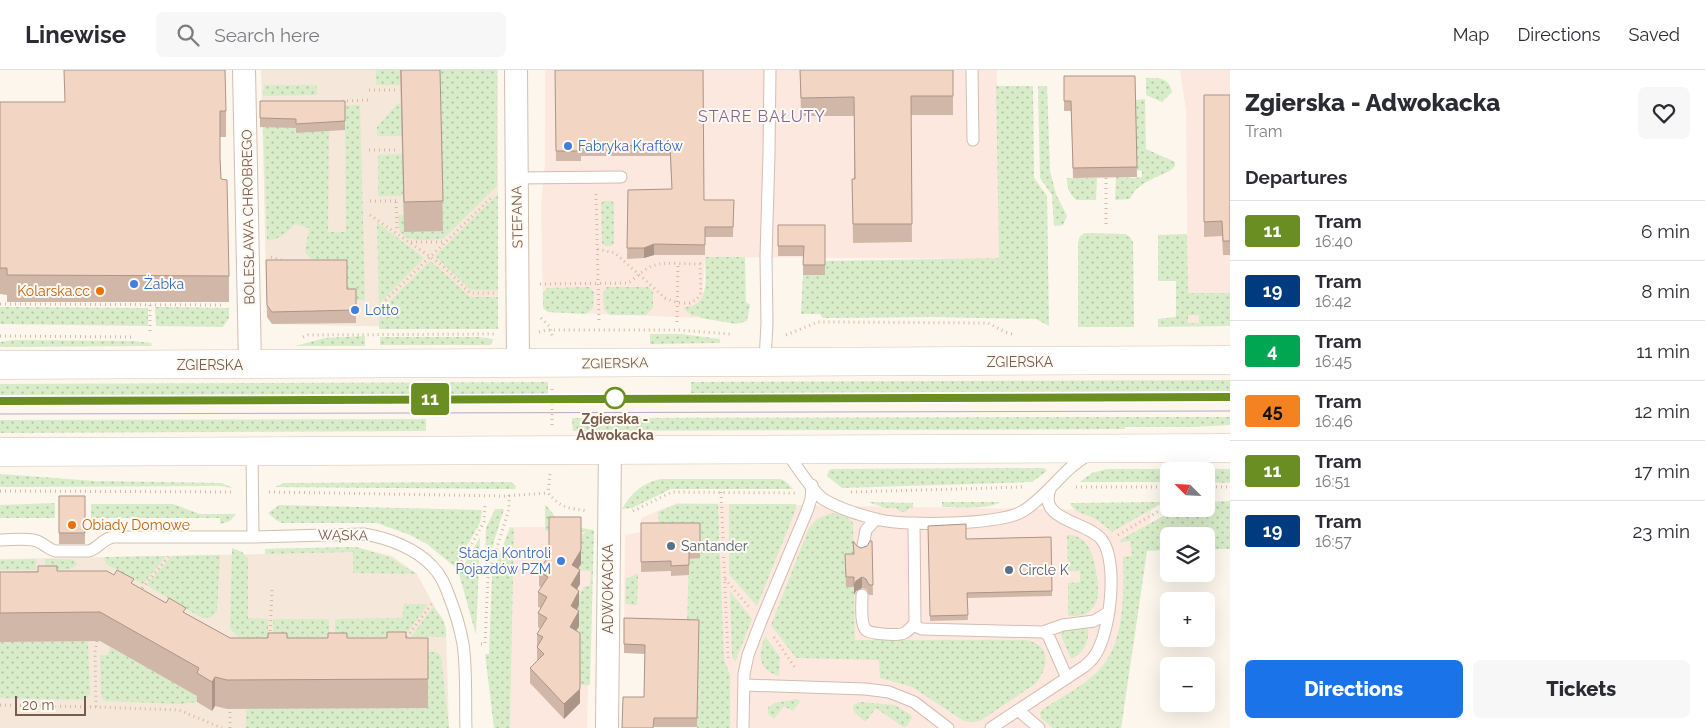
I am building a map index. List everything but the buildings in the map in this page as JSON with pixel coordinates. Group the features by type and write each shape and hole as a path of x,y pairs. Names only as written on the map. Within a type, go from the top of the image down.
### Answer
{"main road":[{"name":"ZGIERSKA","path":"0,366 518,363 766,349 1230,360"},
{"path":"0,452 1230,448"}],"street":[{"name":"BOLESŁAWA CHROBREGO","path":"244,70 250,364"},
{"name":"STEFANA","path":"516,70 516,178 510,334 518,363"},
{"name":"ADWOKACKA","path":"607,728 610,450"}],"lane":[{"path":"766,349 770,70"},
{"path":"972,70 973,140"},
{"path":"516,178 621,177"},
{"path":"785,450 813,490 824,499 876,519 899,523 914,523 980,521 1004,518 1022,512 1084,457 1091,452 1104,448"},
{"path":"252,451 253,536"},
{"path":"991,728 1067,678 1093,658 1098,649 1109,612 1111,562 1109,552 1094,532 1057,515 1049,503 1050,488"},
{"path":"743,728 744,679 748,654 807,511 813,490"},
{"path":"862,551 866,530 876,519"},
{"path":"914,523 915,622 917,627 922,630 1043,632 1063,625 1094,621 1109,612"},
{"name":"WĄSKA","path":"0,540 33,540 55,551 89,551 106,538 364,534 404,546 420,555 433,567 444,582 455,612 463,644 466,728"},
{"path":"862,595 863,624 866,631 871,633 901,634 906,632 915,622"},
{"path":"1043,632 1048,635 1067,678"},
{"path":"744,679 806,687 865,689 896,694 914,702 948,728"},
{"path":"1018,710 1039,728"}],"path":[{"path":"369,90 396,90"},
{"path":"341,101 369,100"},
{"path":"369,150 397,150"},
{"path":"596,178 599,322"},
{"path":"1106,178 1106,224"},
{"path":"371,314 496,194"},
{"path":"370,201 397,201 397,233"},
{"path":"370,215 442,265 470,293 502,293"},
{"path":"410,242 445,242"},
{"path":"537,284 628,283 639,276 655,264 700,264 701,293 697,299 690,303 678,303 665,298 639,276 615,253 597,248"},
{"path":"267,255 292,264"},
{"path":"677,322 678,264"},
{"path":"0,304 234,305"},
{"path":"150,305 150,331"},
{"path":"308,334 530,334 547,330 678,330 766,349 788,335 818,322 988,323 1005,332 1016,335"},
{"path":"0,491 252,491 509,495 548,493 565,508 627,513 672,492 1160,487"},
{"path":"1215,487 1230,487"},
{"path":"721,492 728,659 744,679"},
{"path":"463,644 486,644 488,576 509,509 509,495"},
{"path":"1104,543 1160,510"},
{"path":"138,592 185,537"},
{"path":"725,578 755,613"},
{"path":"270,637 272,590"},
{"path":"773,636 806,687"},
{"path":"96,707 95,652 97,641"},
{"path":"0,705 179,710 222,728"},
{"path":"230,709 230,728"}],"shaded area":[{"path":"261,70 498,70 498,329 272,324 267,317"},
{"path":"545,70 623,70 624,156 704,156 703,70 997,70 999,259 705,257 701,318 548,312 543,308 541,203 545,164"},
{"path":"1180,70 1230,70 1230,323 1188,324 1186,110"},
{"path":"1152,502 1147,551 1121,728 698,728 699,629 624,627 625,535 641,532 641,518 677,503 1095,510"},
{"path":"514,527 592,531 587,728 510,728"},
{"path":"356,547 392,556 417,574 446,628 449,728 0,728 0,559 265,554 265,549"}],"green space":[{"path":"376,70 400,70 401,85 376,85"},
{"path":"440,70 497,70 497,186 443,239 417,240 405,237 401,233 398,215 404,215"},
{"path":"1146,78 1163,79 1171,87 1172,92 1162,102 1146,95"},
{"path":"264,85 317,85 317,95 263,96"},
{"path":"996,86 1033,86 1034,178 1047,196 1049,326 1036,319 935,317 823,318 820,314 801,314 803,275 825,261 999,258"},
{"path":"1038,86 1047,86 1050,171 1056,194 1067,216 1063,225 1054,226 1052,195 1040,178"},
{"path":"1145,99 1146,149 1173,161 1175,166 1142,185 1133,193 1130,199 1115,200 1116,177 1142,177 1142,171 1136,170 1135,100"},
{"path":"401,103 402,136 377,136 377,127 397,104"},
{"path":"360,105 365,300 347,300 305,252 309,228 295,224 279,237 267,240 263,125 296,128 296,133 329,131 328,232 346,232 345,110 262,108"},
{"path":"402,154 403,196 378,196 378,155"},
{"path":"1067,178 1097,178 1096,200 1076,200 1069,190"},
{"path":"498,194 498,290 471,290 435,256"},
{"path":"612,201 614,204 614,243 611,246 605,246 602,243 601,203"},
{"path":"377,222 424,258 379,304"},
{"path":"1085,233 1125,234 1133,242 1134,327 1078,327 1078,242 1080,236"},
{"path":"1187,234 1188,293 1230,293 1230,326 1158,327 1158,319 1176,317 1176,281 1158,281 1158,235","holes":["1188,315 1199,315 1199,323 1188,323"]},
{"path":"705,257 745,257 746,302 750,305 747,321 736,324 701,318 699,316 692,316 685,310 684,307 693,306 703,296 705,289"},
{"path":"430,261 470,297 498,297 498,329 379,329 379,312"},
{"path":"589,287 594,292 593,308 586,314 548,312 543,308 543,293 547,288"},
{"path":"607,287 648,287 653,292 653,308 646,315 610,315 604,309 603,293"},
{"path":"0,307 148,308 148,326 0,324"},
{"path":"155,307 229,308 229,318 223,327 156,326"},
{"path":"650,334 681,334 720,339 720,343 650,344"},
{"path":"365,336 365,346 295,346 325,338"},
{"path":"380,337 478,337 493,339 491,345 380,345"},
{"path":"13,340 133,341 151,343 152,346 0,347 0,342"},
{"path":"1230,380 1230,391 691,393 691,382"},
{"path":"548,382 548,394 0,395 0,384"},
{"path":"1230,417 1230,425 1125,427 1125,429 573,431 572,418"},
{"path":"426,419 426,431 0,433 0,420"},
{"path":"1044,468 1047,471 1032,482 842,488 827,476 829,470 832,469"},
{"path":"1107,469 1160,469 1160,482 1080,482 1092,473"},
{"path":"1215,469 1230,469 1230,483 1215,482"},
{"path":"0,474 95,481 221,483 234,488 220,486 0,487"},
{"path":"661,479 780,479 793,489 671,489 632,508 622,509 638,489 648,483"},
{"path":"511,482 516,486 515,489 275,487 284,483"},
{"path":"1230,501 1230,549 1215,549 1215,527 1160,527 1160,550 1147,551 1121,728 1053,728 1041,718 1040,713 1043,709 1095,675 1108,658 1119,631 1123,601 1123,557 1132,556 1130,541 1120,542 1120,540 1160,518 1215,518 1215,502"},
{"path":"868,502 913,503 913,508 901,512 896,508 886,508"},
{"path":"942,502 1001,502 989,506 964,508 942,507"},
{"path":"1160,502 1160,504 1112,532 1097,520 1077,511 1070,503"},
{"path":"55,503 55,518 0,518 0,505"},
{"path":"91,504 173,504 200,514 236,514 230,521 220,524 220,518 91,518"},
{"path":"677,504 718,504 724,659 730,675 730,728 697,728 699,621 690,621 687,624 689,559 700,558 659,532 658,512"},
{"path":"729,504 796,504 796,509 757,606 729,574"},
{"path":"279,505 482,510 480,523 455,567 427,544 410,535 377,523 282,523 268,513"},
{"path":"545,505 562,522 575,527 594,530 590,685 580,685 570,641 575,602 584,587 590,586 591,571 577,570 581,564 581,534 585,532 545,531"},
{"path":"495,509 504,509 485,570 486,528"},
{"path":"832,513 844,516 853,523 855,640 1027,640 1041,647 1044,652 1046,658 1045,665 1040,678 1035,684 980,721 970,722 964,721 912,687 880,678 879,660 796,658 771,625 809,528 817,519"},
{"path":"510,527 514,528 510,728 494,728 485,654 489,654 492,575"},
{"path":"1067,535 1075,536 1086,543 1093,556 1096,571 1097,601 1091,611 1078,616 1068,616 1068,583 1080,582 1080,571 1068,571"},
{"path":"480,537 476,635 459,574"},
{"path":"356,547 389,557 417,574 353,573 353,552 265,554 265,549"},
{"path":"232,548 242,552 248,559 248,618 268,619 268,639 238,637 230,628"},
{"path":"220,555 217,611 212,617 202,618 146,585 172,556"},
{"path":"166,556 143,584 106,564 104,557"},
{"path":"36,559 36,570 0,570 0,560"},
{"path":"45,559 71,559 75,560 77,564 75,567 67,569 45,569"},
{"path":"638,573 637,605 625,604 626,579"},
{"path":"730,591 752,619 735,662 732,657"},
{"path":"404,604 428,604 404,637 335,637 335,619 402,618"},
{"path":"433,607 443,620 446,628 446,637 411,637"},
{"path":"273,619 329,619 329,637 273,638"},
{"path":"1066,629 1088,629 1086,643 1082,651 1071,659 1061,634"},
{"path":"765,636 780,657 779,676 767,669 761,660 761,649"},
{"path":"88,641 90,694 84,700 0,698 0,642"},
{"path":"110,647 199,697 197,702 181,704 105,701 101,697 100,655 108,655"},
{"path":"407,652 436,652 441,656 449,728 246,728 246,709"},
{"path":"796,699 800,702 793,711 784,706 774,719 768,714 768,707 775,703"},
{"path":"860,702 895,705 911,715 912,718 906,727 903,727 876,708 864,721 856,714 853,708 853,705"}],"tram line":[{"path":"0,401 1230,397"},
{"name":"11","path":"0,401 1230,397"},
{"path":"0,414 1230,411"}],"place":[{"name":"Fabryka Kraftów","path":"568,146"},
{"name":"Żabka","path":"134,284"},
{"name":"Kolarska.cc","path":"100,291"},
{"name":"Lotto","path":"355,310"},
{"name":"Zgierska - Adwokacka","path":"615,398"},
{"name":"Obiady Domowe","path":"72,525"},
{"name":"Santander","path":"671,546"},
{"name":"Stacja Kontroli Pojazdów PZM","path":"561,561"},
{"name":"Circle K","path":"1009,570"}],"district":[{"name":"STARE BAŁUTY","path":"762,116"}]}
